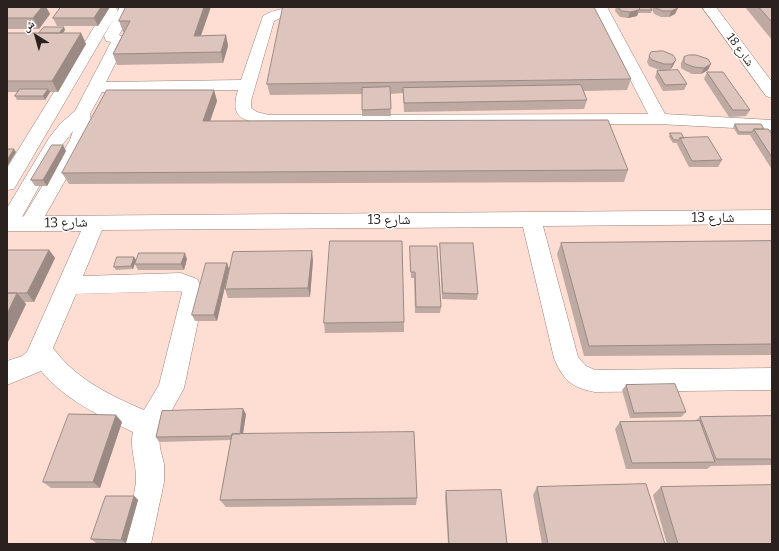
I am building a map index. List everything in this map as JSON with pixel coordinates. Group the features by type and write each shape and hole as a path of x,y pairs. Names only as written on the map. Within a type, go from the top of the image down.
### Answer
{"street":[{"path":"7,184 88,36 114,7"},
{"path":"7,224 55,142 67,127 82,114 97,87 119,42 119,40 111,38 111,36 127,7"},
{"path":"600,7 659,119"},
{"name":"شارع 18","path":"709,7 772,93"},
{"path":"319,11 281,13 268,19 243,101 243,110 251,116 262,119 659,119 772,125"},
{"path":"97,87 248,85"},
{"path":"30,224 79,140 83,126 82,114"},
{"name":"شارع 13","path":"7,224 772,217"},
{"path":"531,219 566,358 572,369 582,378 595,381 772,379"},
{"path":"7,374 12,369 30,366 36,360 95,223"},
{"path":"68,286 181,282 190,285 192,289 193,293 171,388 149,426 146,441 150,464 150,482 136,544"},
{"path":"40,350 49,364 61,377 76,389 92,399 149,426"}],"shaded area":[{"path":"7,7 772,7 772,544 7,544"}],"building":[{"path":"7,7 42,7 33,18 7,18"},
{"path":"61,7 101,7 94,18 53,18"},
{"path":"126,7 204,7 194,36 226,35 221,52 113,54 130,21 119,21"},
{"path":"283,7 594,7 631,79 267,84"},
{"path":"618,7 640,7 639,10 630,12 622,11"},
{"path":"640,7 650,7 652,10 640,10"},
{"path":"656,7 678,8 671,11 663,11"},
{"path":"759,7 772,7 772,22"},
{"path":"44,27 64,27 59,33 39,33"},
{"path":"7,33 81,33 52,81 7,81"},
{"path":"663,51 673,55 676,60 672,64 664,64 652,60 649,56 651,52"},
{"path":"696,55 708,59 711,64 704,68 686,64 684,62 684,57"},
{"path":"678,70 687,84 665,85 657,71"},
{"path":"707,72 723,72 750,110 733,110"},
{"path":"581,85 587,100 404,103 403,88"},
{"path":"390,87 391,109 362,110 362,88"},
{"path":"20,89 48,89 43,96 15,96"},
{"path":"107,90 214,90 203,121 608,120 628,170 62,173"},
{"path":"735,124 761,124 764,129 754,129 752,132 739,132"},
{"path":"754,129 768,129 772,134 772,157"},
{"path":"670,133 681,133 684,138 674,140"},
{"path":"708,137 722,160 692,161 680,138"},
{"path":"52,145 63,145 43,180 31,180"},
{"path":"7,149 14,149 7,160"},
{"path":"330,241 402,241 404,322 324,323"},
{"path":"772,241 772,344 589,346 561,243"},
{"path":"440,243 473,243 478,294 443,293"},
{"path":"410,246 437,246 441,307 416,307 415,272 411,272"},
{"path":"7,250 49,250 27,293 7,293"},
{"path":"312,251 308,288 225,289 233,252"},
{"path":"139,253 185,253 181,264 135,264"},
{"path":"117,257 134,257 131,266 114,267"},
{"path":"206,263 227,263 214,315 192,315"},
{"path":"7,293 17,293 7,314"},
{"path":"675,384 686,412 634,413 626,385"},
{"path":"243,409 240,434 232,434 232,436 156,437 162,411"},
{"path":"69,414 116,415 93,482 43,482"},
{"path":"772,416 772,459 716,459 700,417"},
{"path":"700,421 715,462 632,463 620,422"},
{"path":"414,432 417,498 220,500 232,434"},
{"path":"646,484 665,544 548,544 537,487"},
{"path":"772,485 772,544 678,544 661,487"},
{"path":"501,490 507,544 449,544 446,491"},
{"path":"106,496 134,496 121,540 91,539"}]}
